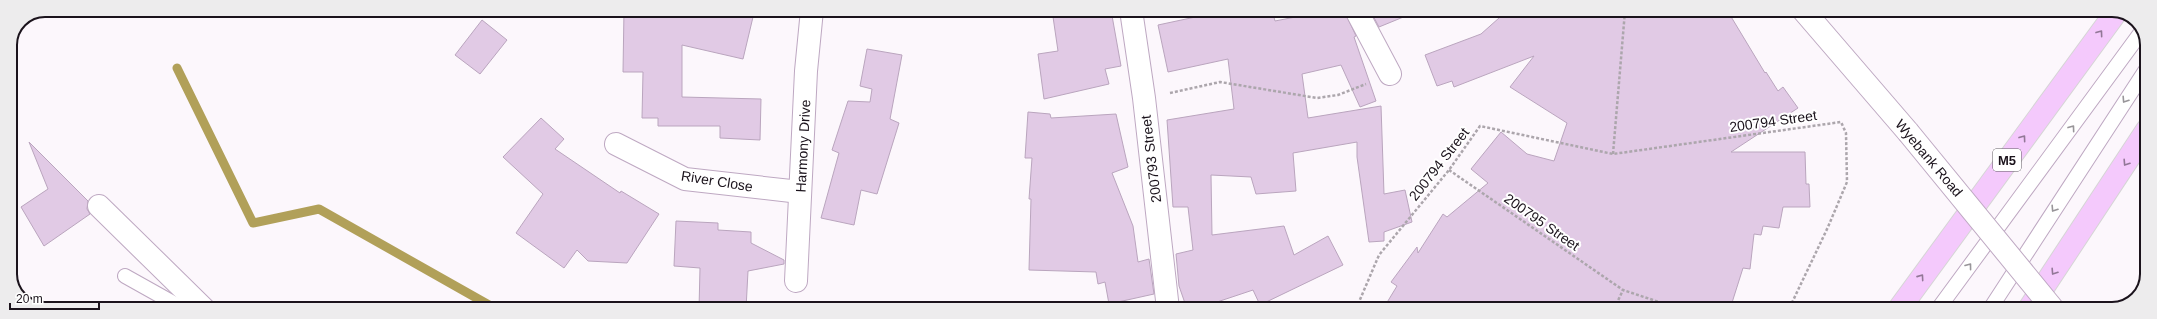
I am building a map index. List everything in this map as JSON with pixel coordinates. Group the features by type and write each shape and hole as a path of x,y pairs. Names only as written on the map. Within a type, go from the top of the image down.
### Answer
{"main road":[{"name":"M5","path":"1904,302 2113,17"},
{"path":"2035,302 2140,141"}],"street":[{"name":"Harmony Drive","path":"796,282 806,71 811,17"},
{"name":"200793 Street","path":"1132,17 1144,98 1167,302"},
{"path":"1360,17 1390,74"},
{"name":"Wyebank Road","path":"1809,17 1908,132 2047,302"},
{"name":"River Close","path":"616,144 685,179 800,192"},
{"path":"99,206 197,302"}],"lane":[{"path":"1943,302 2138,36"},
{"path":"1995,302 2140,79"},
{"path":"125,276 171,302"}],"path":[{"path":"1613,154 1624,17"},
{"path":"1144,98 1220,82 1317,98 1338,95 1390,74"},
{"name":"200794 Street","path":"1359,302 1379,255 1449,170 1480,126 1613,154 1841,122 1846,133 1847,182 1828,227 1792,302"},
{"name":"200795 Street","path":"1449,170 1623,290 1659,302"},
{"path":"1617,302 1623,290"}],"building":[{"path":"624,17 753,17 743,59 682,45 682,97 761,99 760,140 720,138 720,126 658,126 658,118 642,118 643,72 623,72"},
{"path":"1053,17 1112,17 1121,66 1105,69 1109,84 1044,99 1038,54 1058,51"},
{"path":"1195,17 1274,17 1275,21 1295,17 1347,17 1356,36 1354,37 1376,101 1360,107 1341,65 1302,74 1308,118 1381,106 1384,194 1405,190 1412,222 1384,232 1384,241 1369,242 1357,157 1357,142 1293,153 1296,191 1256,194 1251,177 1211,175 1212,235 1284,226 1294,255 1328,236 1343,265 1266,302 1259,302 1253,290 1217,302 1185,302 1179,286 1176,254 1193,250 1188,207 1173,207 1167,120 1234,109 1228,59 1168,72 1158,25"},
{"path":"1374,17 1403,17 1379,27"},
{"path":"1500,17 1731,17 1765,73 1766,72 1778,91 1783,87 1798,108 1731,152 1805,152 1806,184 1809,184 1810,207 1783,207 1779,228 1763,226 1761,235 1754,234 1750,269 1743,268 1732,302 1387,302 1397,286 1391,282 1417,247 1418,253 1443,214 1447,217 1488,183 1471,169 1501,132 1527,154 1554,161 1567,123 1510,87 1534,56 1454,87 1452,81 1437,86 1425,55 1481,34"},
{"path":"482,20 507,40 480,74 455,55"},
{"path":"867,49 902,55 890,119 899,123 877,194 861,190 854,225 821,218 839,153 832,150 848,101 870,102 872,89 860,86"},
{"path":"1028,112 1050,114 1051,118 1116,114 1128,167 1112,173 1133,226 1138,262 1149,259 1154,294 1118,302 1109,302 1105,282 1098,284 1096,272 1029,270 1031,199 1029,199 1032,158 1025,158"},
{"path":"541,118 564,139 555,149 620,193 621,191 659,214 627,263 588,261 577,250 564,268 516,233 543,194 503,157"},
{"path":"29,142 88,201 87,209 90,214 44,246 21,207 48,189"},
{"path":"676,221 718,223 718,230 751,232 751,243 784,260 784,264 748,271 746,302 699,302 700,268 674,266"}],"waterway":[{"path":"177,68 253,223 319,209 484,302"}]}
